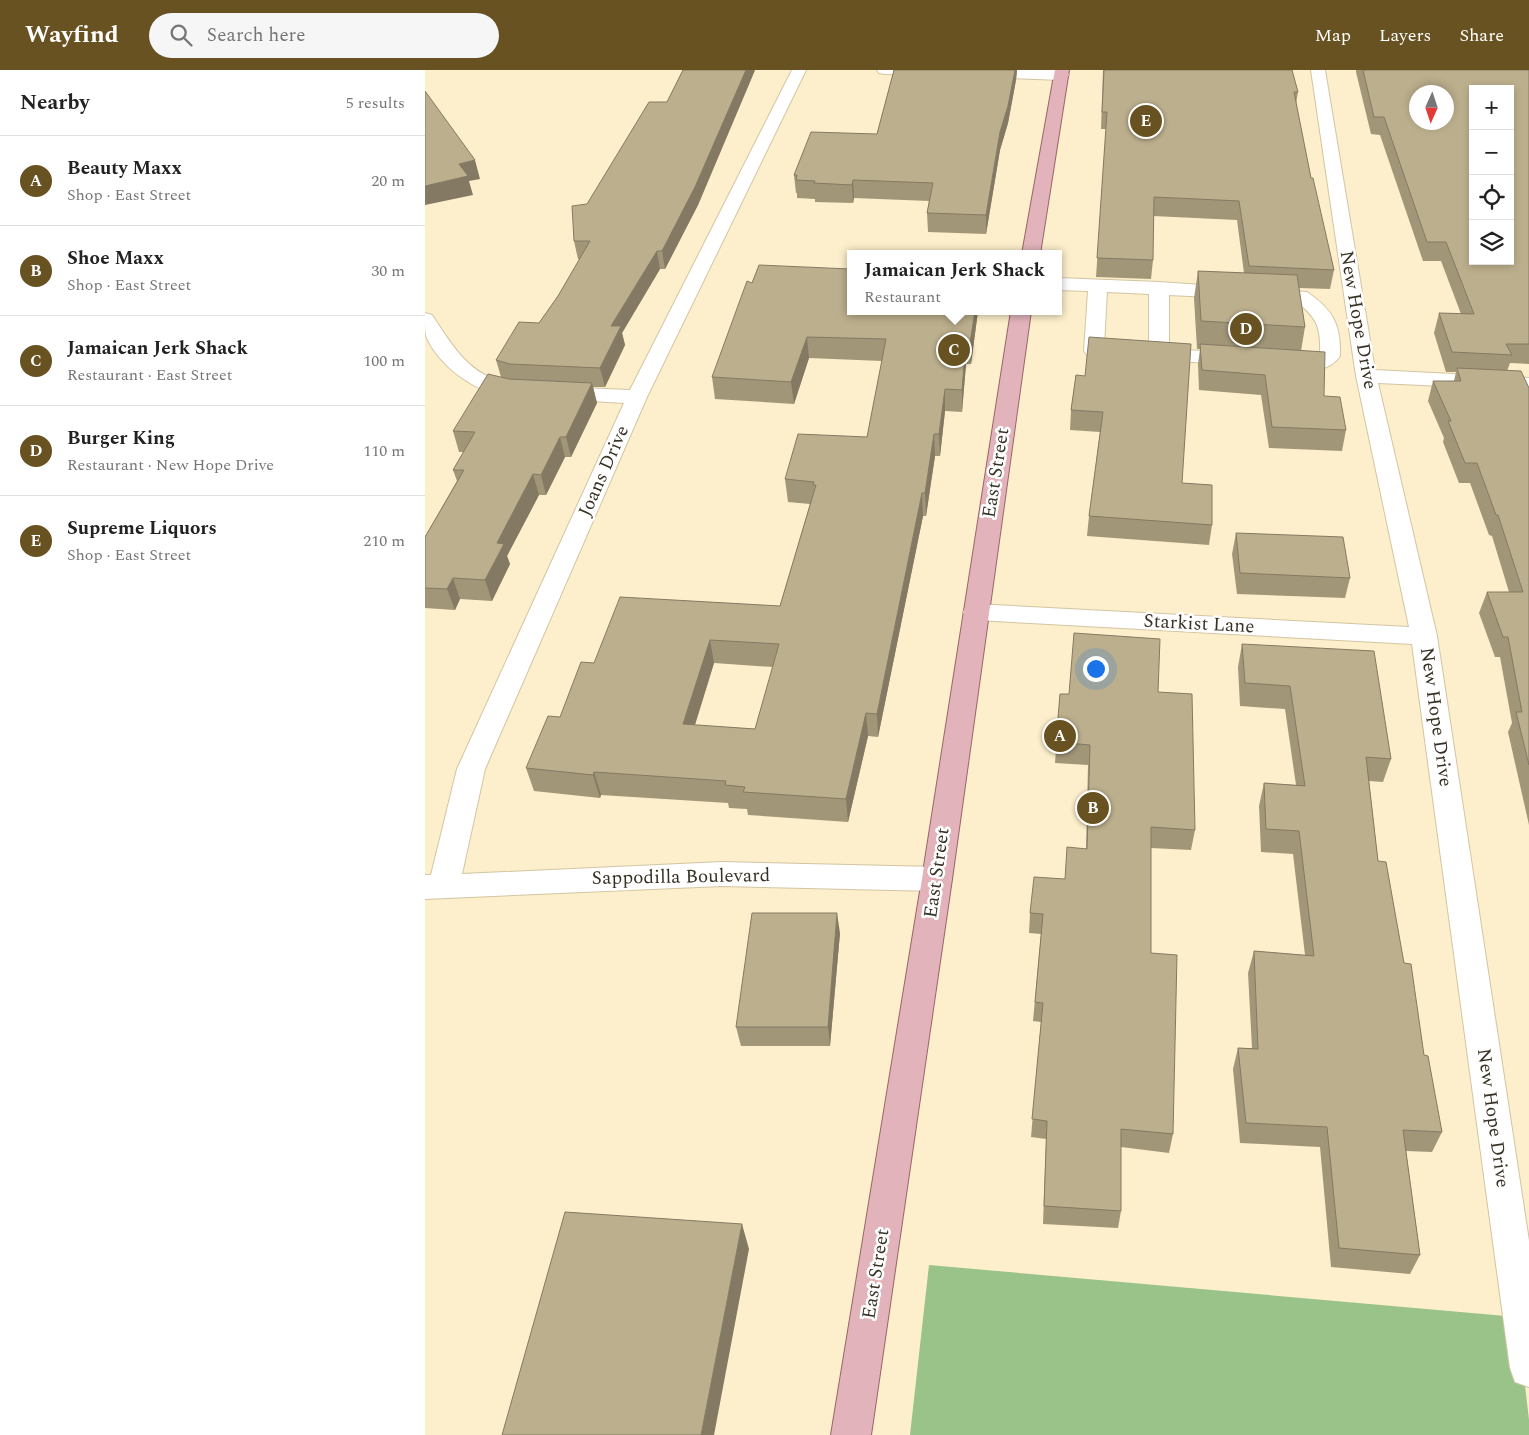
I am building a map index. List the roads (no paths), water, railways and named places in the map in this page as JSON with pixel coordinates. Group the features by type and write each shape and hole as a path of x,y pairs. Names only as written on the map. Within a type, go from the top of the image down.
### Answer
{"main road":[{"path":"1032,250 1062,73"},
{"name":"East Street","path":"851,1435 937,879 1020,315"}],"street":[{"name":"Joans Drive","path":"435,886 471,769 637,397 799,70"},
{"path":"884,70 943,72"},
{"name":"New Hope Drive","path":"1318,70 1366,376 1424,636 1529,1368"},
{"path":"963,72 1062,73"},
{"path":"1062,284 1300,296 1319,309 1332,333 1330,356 1320,364 1094,351 1098,286"},
{"path":"1159,288 1159,355"},
{"path":"425,319 446,354 466,373 489,385 515,391 637,397"},
{"path":"1366,376 1529,384"},
{"name":"Starkist Lane","path":"975,612 1424,636"},
{"name":"Sappodilla Boulevard","path":"435,886 722,874 937,879"}],"place":[{"name":"Supreme Liquors","path":"1146,121"},
{"name":"Burger King","path":"1246,329"},
{"name":"Jamaican Jerk Shack","path":"954,350"},
{"name":"Beauty Maxx","path":"1060,736"},
{"name":"Shoe Maxx","path":"1093,808"}]}
